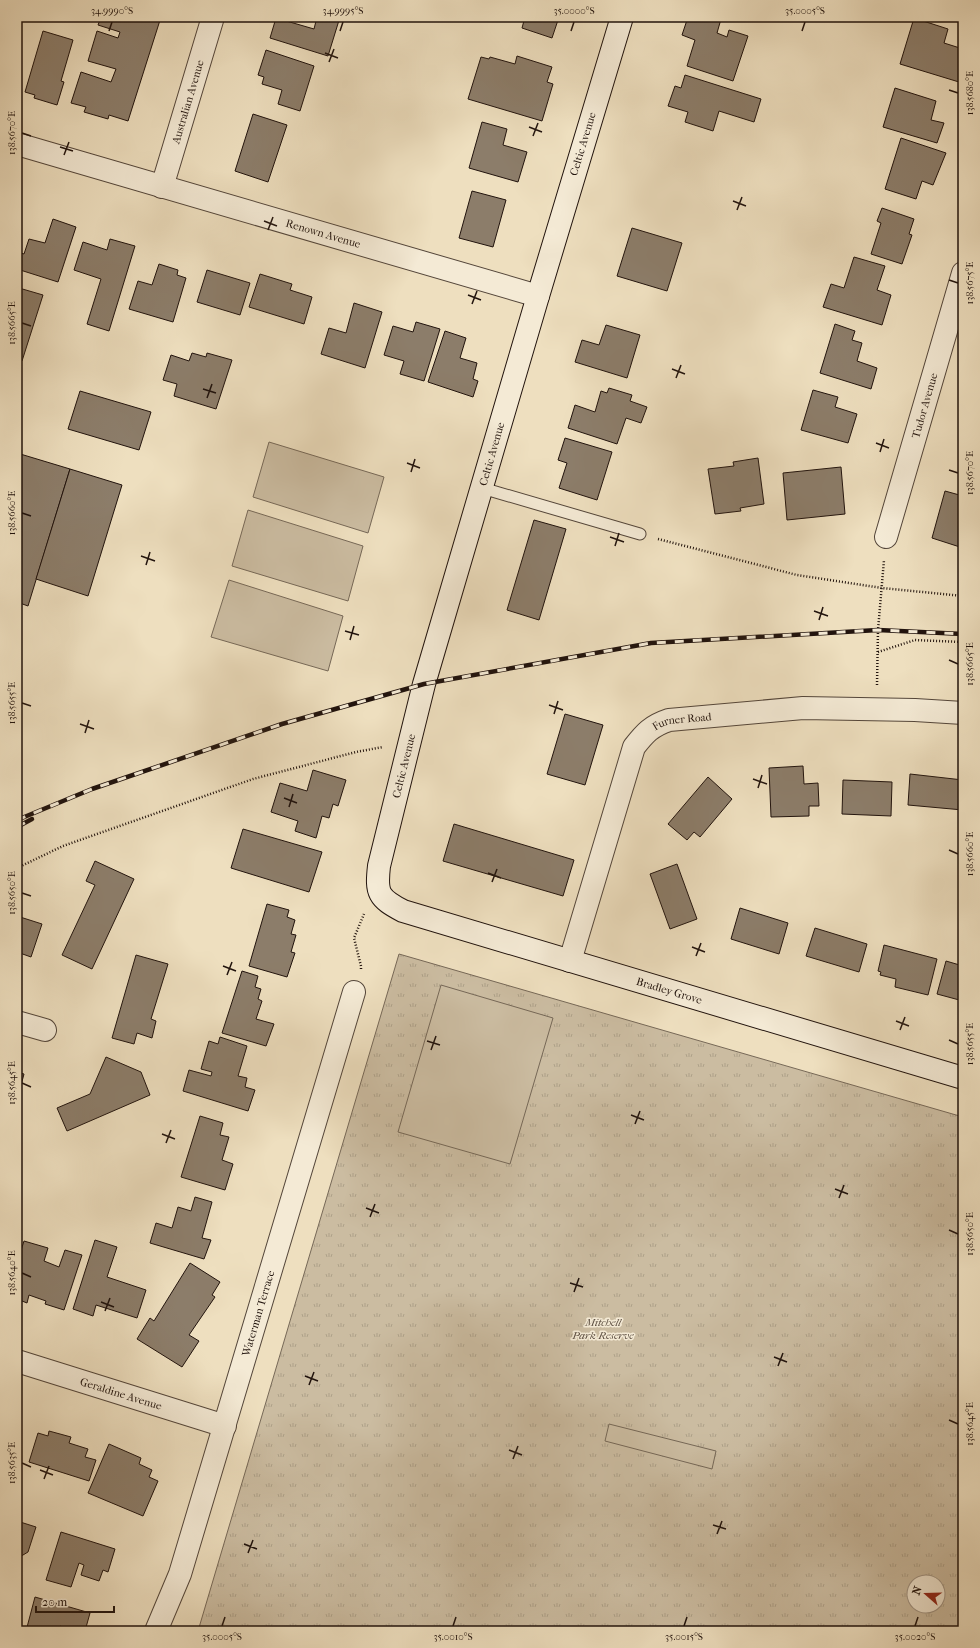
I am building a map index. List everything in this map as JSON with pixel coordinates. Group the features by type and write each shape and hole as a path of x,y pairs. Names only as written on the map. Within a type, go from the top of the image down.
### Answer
{"street":[{"name":"Australian Avenue","path":"162,187 213,17"},
{"name":"Celtic Avenue","path":"380,895 377,882 379,866 424,684 622,17"},
{"name":"Renown Avenue","path":"17,144 538,296"},
{"name":"Tudor Avenue","path":"886,537 963,273"},
{"name":"Furner Road","path":"570,961 634,747 656,724 668,720 803,708 877,709 963,713"},
{"name":"Bradley Grove","path":"380,895 390,904 403,911 963,1078"},
{"name":"Waterman Terrace","path":"156,1631 180,1574 354,992"},
{"path":"17,1022 45,1030"},
{"name":"Geraldine Avenue","path":"17,1361 225,1426"}],"lane":[{"path":"482,488 640,534"}],"path":[{"path":"640,534 797,574 882,588 963,596"},
{"path":"877,709 878,652 886,537"},
{"path":"878,652 916,640 963,642"},
{"path":"17,868 63,846 253,779 356,752 410,743"},
{"path":"354,992 361,966 354,938 362,916 380,895"}],"green space":[{"path":"269,442 384,477 368,533 253,497"},
{"path":"248,510 363,546 348,601 232,566"},
{"path":"229,580 343,616 328,671 211,637"},
{"name":"Mitchell Park Reserve","path":"399,954 963,1117 963,1631 198,1631"},
{"path":"441,985 553,1018 510,1164 398,1132"},
{"path":"609,1424 716,1451 712,1469 605,1441"}],"building":[{"path":"101,17 161,17 128,121 109,115 108,119 84,112 86,107 71,103 81,72 111,82 116,69 88,61 97,31 118,38 120,32 98,25"},
{"path":"317,17 340,17 328,56 270,38 276,18 314,29"},
{"path":"525,17 559,17 552,38 522,28"},
{"path":"688,17 714,17 721,19 717,33 727,37 729,30 748,36 733,81 687,66 695,40 682,35"},
{"path":"963,17 963,22 952,18"},
{"path":"914,18 948,29 944,43 963,49 963,68 959,82 900,64"},
{"path":"43,31 73,40 61,81 64,82 57,105 34,98 35,95 25,92"},
{"path":"266,50 314,66 300,111 278,104 282,90 262,84 264,77 258,75"},
{"path":"517,56 552,67 547,82 553,84 542,121 468,99 481,57 489,59 490,57 515,64"},
{"path":"685,75 761,99 754,122 719,111 713,131 685,122 688,112 668,106 675,86 681,88"},
{"path":"895,88 936,101 931,120 944,123 937,143 883,127"},
{"path":"253,114 287,125 268,182 235,171"},
{"path":"482,122 507,129 503,145 527,152 518,182 469,168"},
{"path":"901,138 946,153 933,185 922,181 916,199 885,189"},
{"path":"472,191 506,200 493,247 459,238"},
{"path":"882,208 914,219 909,234 912,235 902,264 871,254 881,223 877,221"},
{"path":"53,219 76,227 58,282 17,269 18,252 24,254 29,239 45,243"},
{"path":"632,228 682,243 667,291 617,276"},
{"path":"110,239 135,246 109,331 87,324 101,279 74,270 83,242 107,250"},
{"path":"854,257 885,266 877,290 891,295 882,325 823,307 831,284 844,288"},
{"path":"159,264 178,270 177,275 186,278 173,322 129,309 138,281 152,285"},
{"path":"207,270 250,283 240,315 197,302"},
{"path":"260,274 292,284 290,290 312,297 304,324 249,307"},
{"path":"19,288 43,295 22,361 17,359 17,296"},
{"path":"354,303 382,312 365,368 321,354 329,328 346,333"},
{"path":"416,322 440,329 424,381 400,374 404,361 384,355 393,326 413,332"},
{"path":"835,324 855,331 852,340 862,343 857,361 877,368 871,389 820,373"},
{"path":"606,325 640,335 627,378 575,362 582,340 599,345"},
{"path":"445,331 466,338 460,358 477,363 473,379 478,381 473,397 428,382"},
{"path":"192,353 206,357 207,353 232,360 216,409 174,396 177,384 163,380 171,355 189,361"},
{"path":"609,388 632,395 630,401 647,407 641,423 626,418 617,444 568,428 575,405 595,412 601,391 607,393"},
{"path":"813,390 838,397 835,407 857,414 848,443 801,430"},
{"path":"80,391 151,412 139,450 68,429"},
{"path":"565,438 612,452 597,500 559,488 567,463 558,460"},
{"path":"17,453 70,469 28,606 17,602"},
{"path":"758,458 764,504 740,508 741,511 715,514 708,469 734,466 733,462"},
{"path":"841,467 845,514 787,520 783,473"},
{"path":"70,469 122,485 88,596 36,579"},
{"path":"945,491 963,496 963,548 932,538"},
{"path":"534,520 566,529 539,620 507,610"},
{"path":"565,714 603,725 585,785 547,774"},
{"path":"803,766 804,784 818,783 819,806 809,806 809,816 771,817 769,768"},
{"path":"313,770 346,780 338,806 333,804 329,818 322,816 316,838 295,831 298,821 271,812 280,783 307,791"},
{"path":"910,774 963,780 963,810 908,805"},
{"path":"708,777 732,799 700,837 694,832 687,840 668,824"},
{"path":"843,780 892,782 891,816 842,814"},
{"path":"454,824 574,860 563,896 443,861"},
{"path":"243,829 322,852 309,892 231,868"},
{"path":"95,861 134,879 92,969 62,955 95,885 86,881"},
{"path":"677,864 697,919 670,929 650,874"},
{"path":"267,904 289,910 287,917 295,920 291,934 296,935 291,952 295,953 287,977 249,966"},
{"path":"740,908 788,923 779,954 731,939"},
{"path":"17,916 42,924 31,957 17,952"},
{"path":"815,928 867,944 859,972 806,956"},
{"path":"884,945 937,959 928,995 895,987 896,979 880,975 881,972 878,971"},
{"path":"136,955 168,964 151,1019 156,1021 152,1038 137,1033 134,1044 112,1038"},
{"path":"946,961 963,966 963,1001 937,994"},
{"path":"242,971 258,976 255,987 261,989 258,999 262,1001 256,1019 274,1024 266,1046 222,1033"},
{"path":"220,1037 247,1046 238,1076 247,1078 245,1087 255,1090 248,1111 183,1091 189,1070 211,1076 212,1072 201,1069 209,1041 218,1044"},
{"path":"106,1057 141,1072 150,1095 67,1131 57,1108 90,1094"},
{"path":"17,1072 24,1074 17,1100"},
{"path":"200,1116 223,1123 220,1135 229,1137 222,1160 233,1164 225,1190 181,1177"},
{"path":"195,1197 212,1202 202,1238 211,1240 204,1259 150,1243 156,1223 172,1228 178,1207 191,1211"},
{"path":"95,1240 117,1247 107,1277 146,1290 137,1318 96,1305 93,1316 73,1309"},
{"path":"24,1241 48,1248 44,1261 59,1267 65,1250 82,1255 64,1310 45,1304 46,1301 29,1295 27,1303 17,1299 17,1263"},
{"path":"190,1263 220,1282 212,1295 215,1297 189,1335 199,1341 182,1367 137,1339 150,1318 154,1321"},
{"path":"49,1431 71,1437 69,1443 88,1449 85,1457 96,1460 89,1481 29,1462 38,1433 48,1436"},
{"path":"109,1444 141,1458 139,1464 152,1470 149,1477 158,1481 143,1516 88,1493"},
{"path":"17,1521 36,1527 28,1552 18,1558"},
{"path":"61,1532 115,1549 108,1572 103,1570 99,1581 81,1575 84,1565 79,1563 71,1587 46,1580"},
{"path":"35,1597 90,1613 85,1631 76,1631 60,1626 58,1631 26,1631"}],"railway":[{"path":"17,820 92,789 282,724 424,684 651,643 878,630 963,634"},
{"path":"17,827 32,819"}]}
